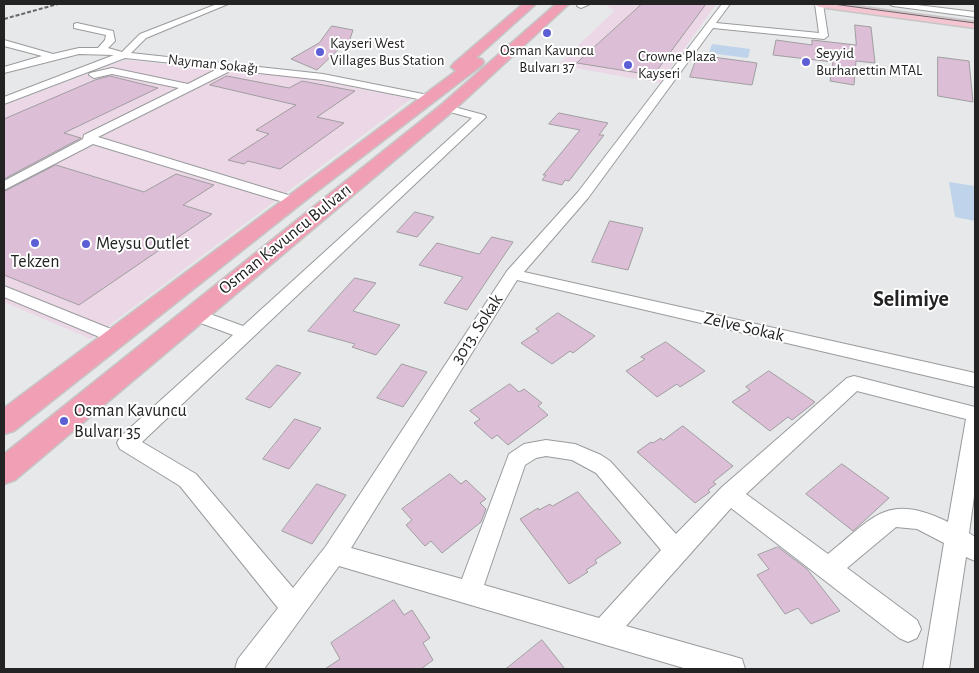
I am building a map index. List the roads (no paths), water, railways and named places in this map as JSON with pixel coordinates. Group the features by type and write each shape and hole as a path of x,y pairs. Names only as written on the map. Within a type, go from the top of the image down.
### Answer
{"highway":[{"path":"438,103 453,72 530,4"},
{"name":"Osman Kavuncu Bulvarı","path":"4,471 193,314 550,4"},
{"name":"Osman Kavuncu Bulvarı","path":"4,423 293,200 438,103 563,4"},
{"path":"438,103 486,82 584,4"}],"main road":[{"path":"819,4 975,26"},
{"path":"863,4 975,19"}],"street":[{"path":"4,70 52,56 74,52 100,51 124,56 143,36 224,4"},
{"name":"3013. Sokak","path":"248,669 334,554 513,274 582,195 726,4"},
{"path":"710,25 824,36 819,4"},
{"path":"893,4 975,14"},
{"path":"77,26 110,33 110,41 100,51"},
{"path":"4,44 52,56"},
{"name":"Nayman Sokağı","path":"4,101 124,56 232,65 323,77 438,103 480,117 246,333"},
{"path":"4,110 99,73 130,65 216,74"},
{"path":"232,65 88,138 293,200"},
{"path":"111,71 188,88"},
{"path":"4,186 93,139"},
{"name":"Zelve Sokak","path":"513,274 975,380"},
{"path":"4,291 115,337"},
{"path":"193,314 246,333 127,443 188,480 294,608"},
{"path":"603,632 710,512 854,383 975,414"},
{"path":"936,669 966,544 975,421"},
{"path":"469,593 516,460 523,454 540,448 575,452 603,467 676,550"},
{"path":"730,494 908,629"},
{"path":"829,568 884,522 894,517 920,520 966,544"},
{"path":"334,554 732,669"}],"tram line":[{"path":"833,4 975,23"}],"railway":[{"path":"4,19 58,4"}],"place":[{"name":"Osman Kavuncu Bulvarı 37","path":"547,33"},
{"name":"Kayseri West Villages Bus Station","path":"320,52"},
{"name":"Seyyid Burhanettin MTAL","path":"806,62"},
{"name":"Crowne Plaza Kayseri","path":"628,65"},
{"name":"Tekzen","path":"35,243"},
{"name":"Meysu Outlet","path":"86,244"},
{"name":"Osman Kavuncu Bulvarı 35","path":"64,421"}],"district":[{"name":"Selimiye","path":"911,299"}]}
